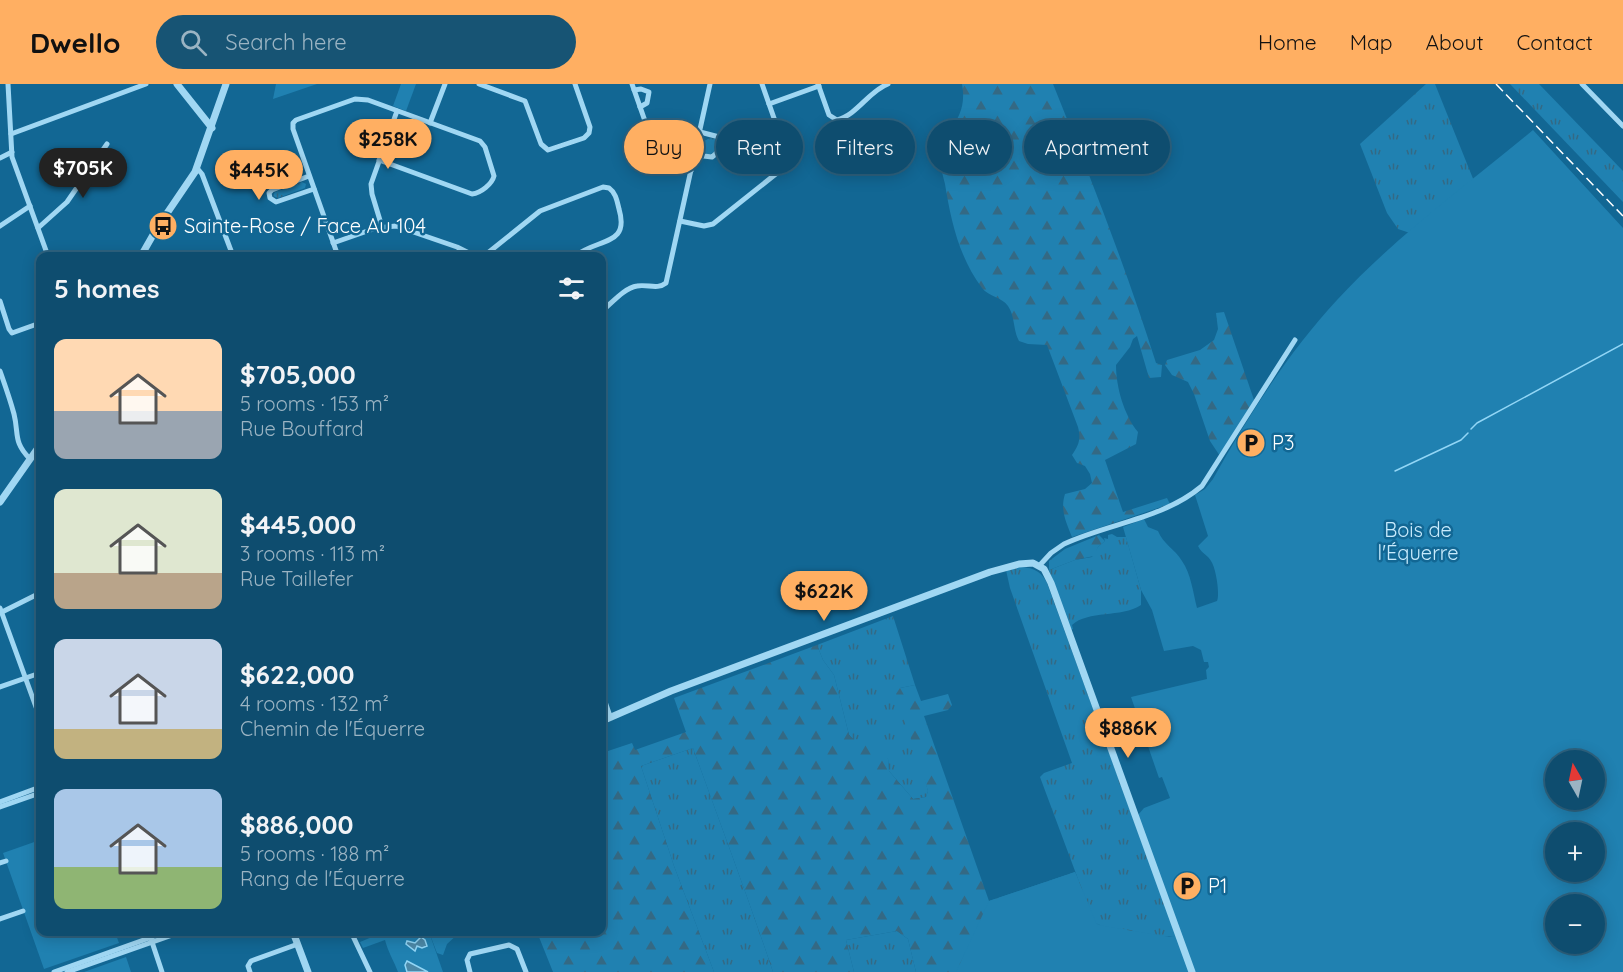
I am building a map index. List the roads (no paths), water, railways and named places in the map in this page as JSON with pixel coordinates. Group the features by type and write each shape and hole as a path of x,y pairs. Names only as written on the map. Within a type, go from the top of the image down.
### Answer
{"street":[{"path":"8,84 12,152 47,252"},
{"path":"11,134 146,84"},
{"path":"177,84 212,128"},
{"path":"143,252 197,168 226,84"},
{"path":"430,123 445,84"},
{"path":"479,84 526,102 541,144 550,150 584,138 589,134 590,127 575,84"},
{"path":"702,120 710,84"},
{"path":"680,221 711,225 787,165 788,158 762,84"},
{"path":"769,104 818,85 829,115 837,120 844,117 876,87 888,84"},
{"path":"1582,84 1623,126"},
{"path":"633,87 645,120"},
{"path":"633,87 649,92 647,103 640,107"},
{"path":"337,252 292,129 294,121 357,99 368,100 482,143 494,172 492,181 472,194 379,160"},
{"path":"382,227 371,189 397,111"},
{"path":"704,133 723,138 726,145 712,157 704,156"},
{"path":"38,228 67,202 107,144"},
{"path":"0,158 12,152"},
{"path":"197,168 202,174 231,252"},
{"path":"606,308 633,287 664,285 690,174"},
{"path":"309,176 273,189 270,196 276,202 314,189"},
{"path":"489,252 543,209 603,187 611,188 622,219 621,230 614,237 581,252"},
{"path":"0,226 30,206"},
{"path":"333,243 382,227 396,226 469,252"},
{"path":"0,301 12,333 36,324"},
{"path":"1039,566 1053,551 1064,544 1166,508 1185,499 1202,486 1238,433 1295,339"},
{"path":"0,371 14,414 17,440 30,459"},
{"path":"0,502 36,451"},
{"path":"606,718 670,691 975,577 1019,564 1031,563 1039,566 1047,574 1053,589 1192,972"},
{"path":"36,595 1,610 36,707"},
{"path":"0,687 36,674"},
{"path":"606,704 610,716"},
{"path":"0,802 36,788"},
{"path":"0,807 36,794"},
{"path":"0,919 23,911"},
{"path":"67,972 158,936"},
{"path":"54,972 165,936"},
{"path":"295,936 308,972"},
{"path":"353,936 370,972"},
{"path":"151,940 162,972"},
{"path":"250,972 248,966 251,961 298,944"},
{"path":"470,972 467,960 470,954 511,945 518,951 526,972"}],"waterway":[{"path":"1471,429 1477,423 1623,344"},
{"path":"1395,471 1461,440 1468,433"}],"railway":[{"path":"1496,84 1623,216"}],"place":[{"name":"Sainte-Rose / Face Au 104","path":"163,226"},
{"name":"P3","path":"1251,443"},
{"name":"P1","path":"1187,886"}],"park label":[{"name":"Bois de l'Équerre","path":"1418,542"}]}
